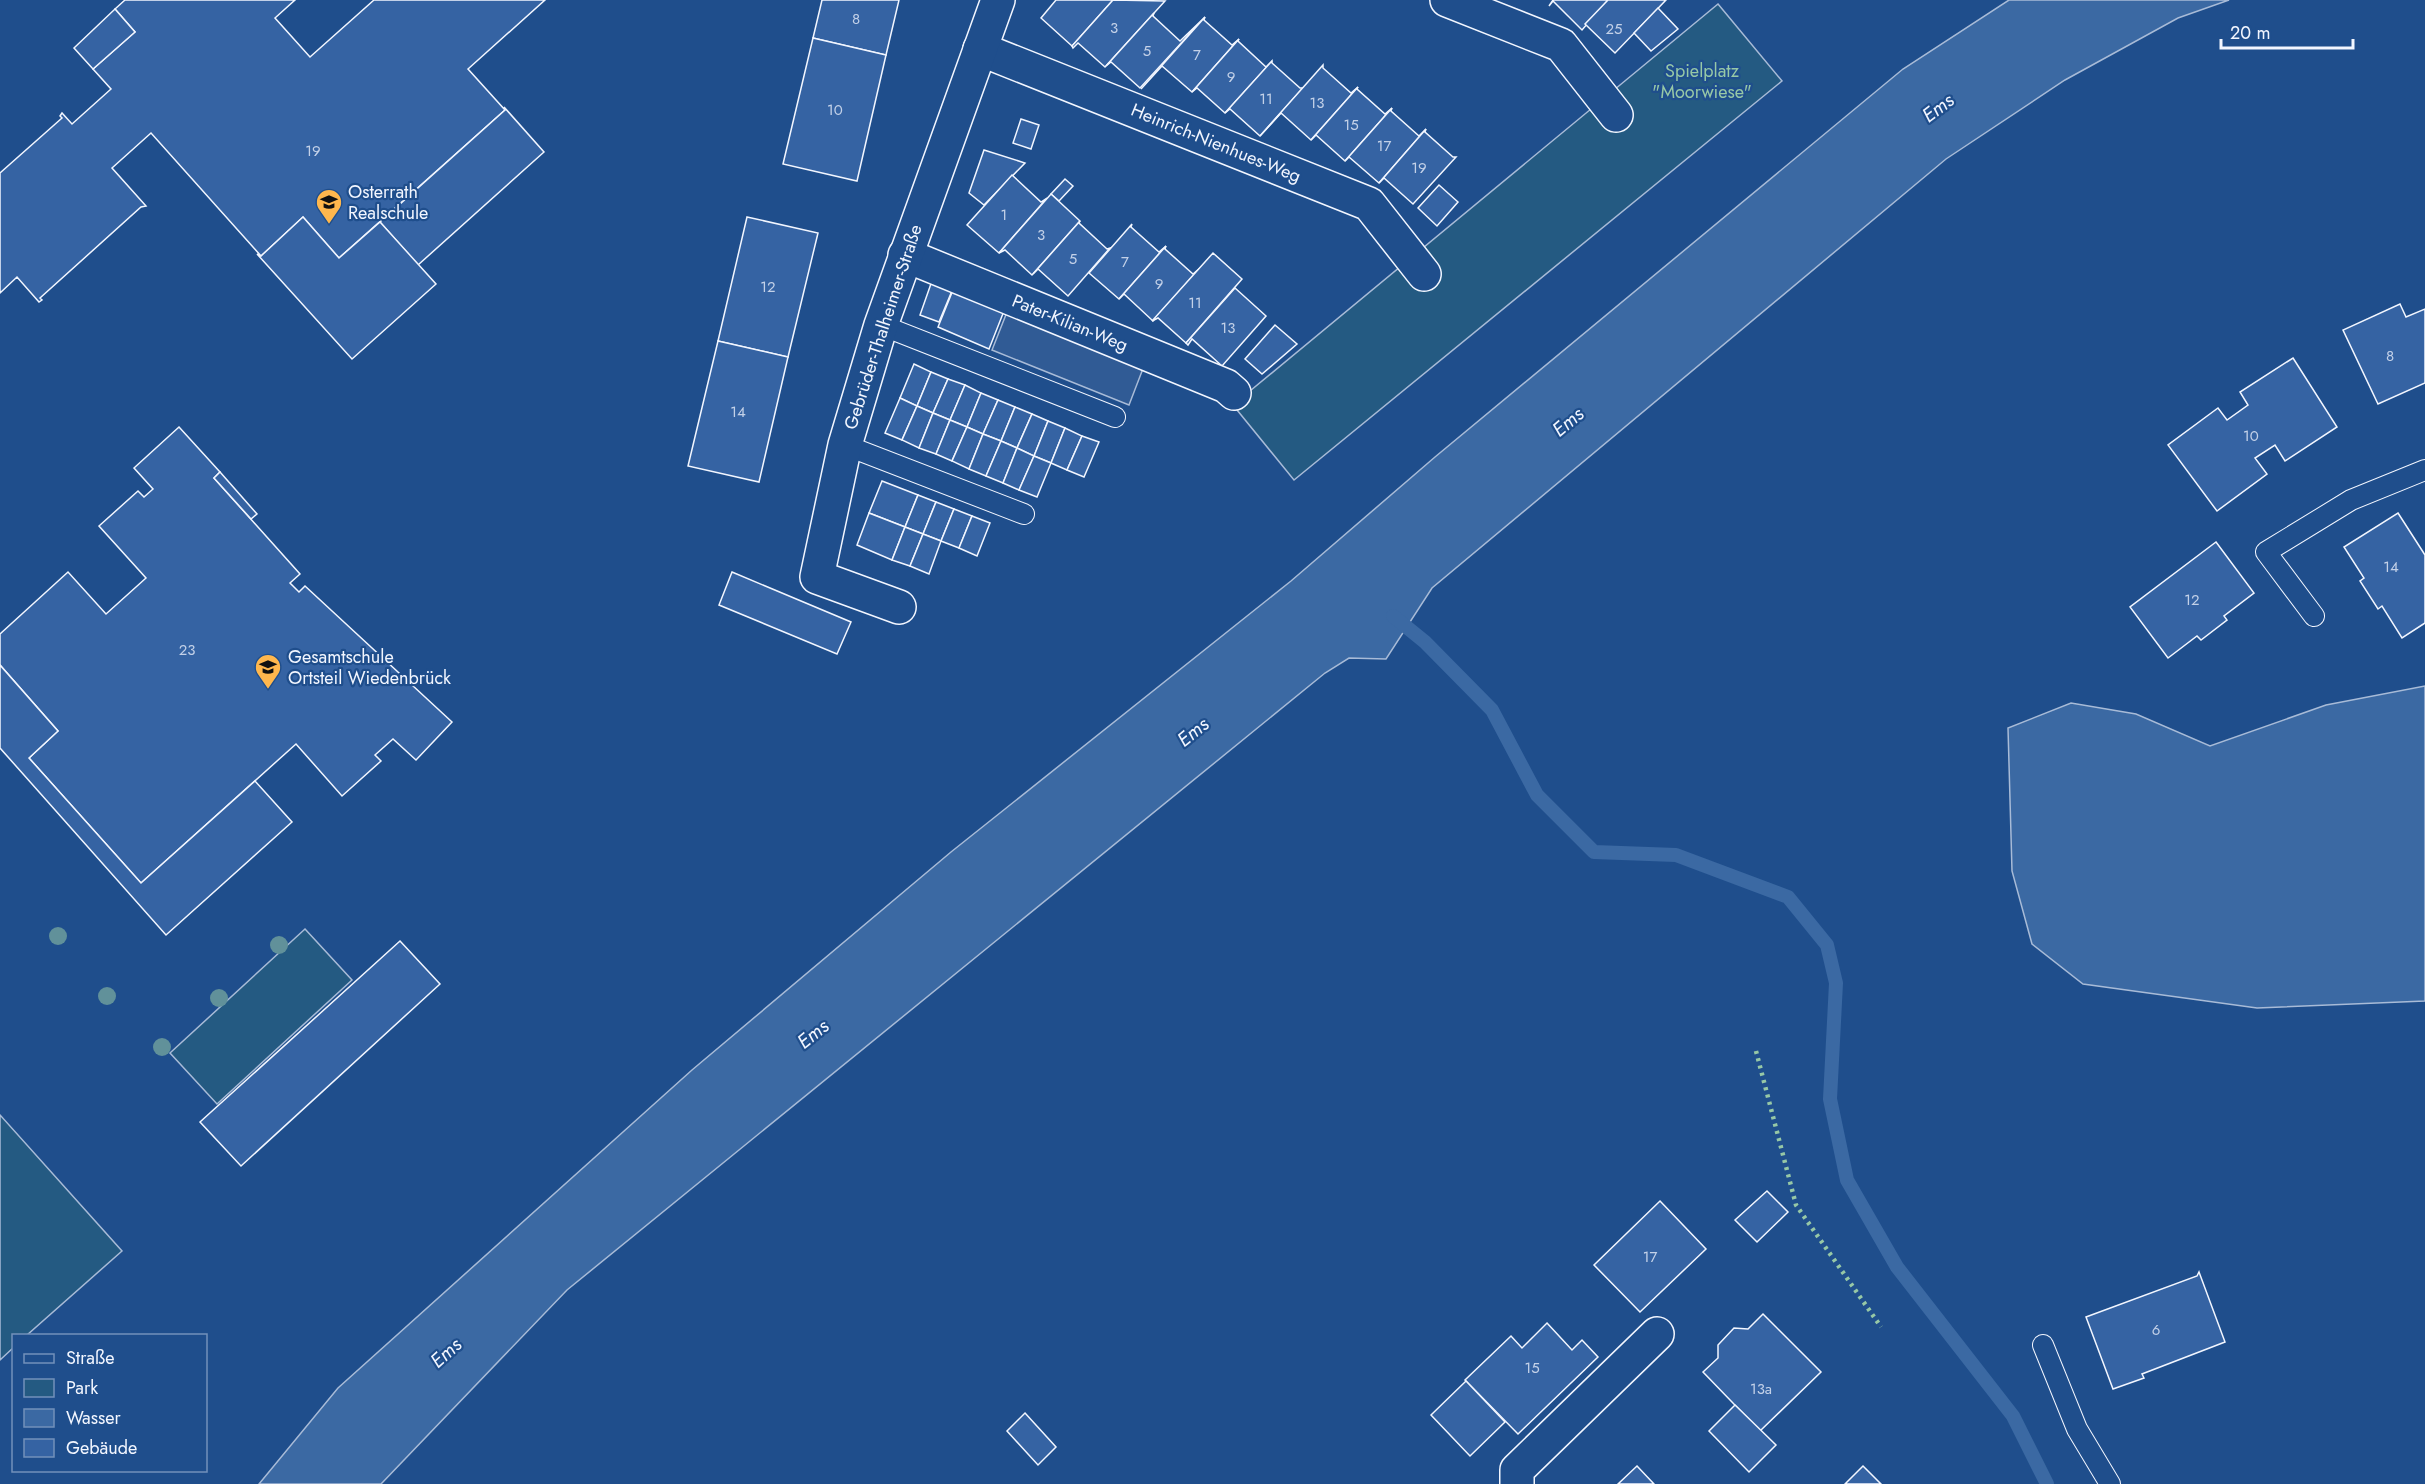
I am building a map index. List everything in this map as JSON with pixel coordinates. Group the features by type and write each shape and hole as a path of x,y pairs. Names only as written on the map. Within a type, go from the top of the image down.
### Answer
{"street":[{"name":"Gebrüder-Thalheimer-Straße","path":"899,607 817,577 845,445 881,325 998,0"},
{"path":"1447,0 1561,45 1616,115"},
{"name":"Heinrich-Nienhues-Weg","path":"980,49 1369,204 1424,274"},
{"name":"Pater-Kilian-Weg","path":"905,255 1226,386 1234,393"},
{"path":"1517,1484 1517,1470 1657,1334"}],"lane":[{"path":"881,325 1115,417"},
{"path":"845,445 1024,514"},
{"path":"2314,616 2266,552 2351,500 2425,470"},
{"path":"2043,1345 2077,1429 2110,1484"}],"green space":[{"name":"Spielplatz \"Moorwiese\"","path":"1718,4 1782,81 1294,480 1233,405"},
{"path":"305,929 352,980 217,1104 170,1053"},
{"path":"0,1115 122,1251 28,1334 12,1334 12,1349 0,1360"}],"shaded area":[{"path":"1007,312 1144,366 1129,405 992,350"}],"water":[{"name":"Ems","path":"2009,0 2229,0 2178,18 2065,80 1946,159 1432,588 1386,659 1349,658 1325,673 567,1290 381,1484 259,1484 338,1388 692,1070 951,852 1291,581 1435,457 1903,69"},
{"path":"2425,686 2425,1001 2257,1008 2083,984 2032,944 2012,871 2008,728 2071,703 2136,714 2210,746 2326,705"}],"building":[{"path":"125,0 295,0 275,18 310,57 374,0 545,0 468,69 505,110 339,258 303,217 261,256 151,133 112,168 146,206 141,207 40,298 42,300 39,302 17,277 0,293 0,173 62,118 60,116 62,113 72,124 111,89 93,69 135,32 115,9"},
{"path":"822,0 899,0 886,55 813,38"},
{"path":"1056,0 1113,0 1072,46 1041,18"},
{"path":"1113,0 1165,1 1105,67 1078,43 1073,48 1072,46"},
{"path":"1553,0 1608,0 1582,30 1553,1 1549,6"},
{"path":"1608,0 1666,0 1615,53 1585,24"},
{"path":"1658,8 1678,29 1651,51 1634,33"},
{"path":"115,9 135,32 93,69 74,48"},
{"path":"1154,13 1153,16 1180,41 1205,17 1140,88 1111,62 1106,66"},
{"path":"1205,17 1204,20 1232,45 1239,39 1192,92 1162,66 1141,89"},
{"path":"813,38 886,55 857,181 783,164"},
{"path":"1239,39 1238,41 1266,67 1272,61 1225,113 1197,88 1192,92"},
{"path":"1272,61 1300,88 1303,88 1260,136 1230,109 1225,113"},
{"path":"1323,65 1323,68 1351,93 1358,87 1311,140 1281,113 1260,136"},
{"path":"1358,87 1357,89 1385,114 1392,108 1345,161 1316,135 1311,140"},
{"path":"504,107 544,152 418,265 380,222 505,110"},
{"path":"1392,108 1391,111 1419,136 1426,129 1379,183 1349,157 1345,161"},
{"path":"1021,119 1039,125 1031,149 1013,143"},
{"path":"1426,129 1425,132 1453,157 1456,157 1413,204 1384,178 1379,183"},
{"path":"984,150 1025,163 984,205 969,193"},
{"path":"1012,175 1041,202 1047,198 999,253 967,225"},
{"path":"1065,179 1073,186 1059,201 1051,194"},
{"path":"1439,185 1458,202 1437,226 1418,208"},
{"path":"1051,194 1080,221 1032,275 1005,250 999,253"},
{"path":"303,217 339,258 380,222 436,284 352,359 257,254 261,256"},
{"path":"747,217 818,233 788,357 718,341"},
{"path":"1080,221 1079,223 1107,249 1110,248 1068,296 1038,269 1033,274"},
{"path":"1132,224 1131,227 1159,252 1166,246 1119,299 1089,273"},
{"path":"1166,246 1165,249 1193,274 1200,268 1153,321 1124,294 1119,299"},
{"path":"1213,253 1242,279 1186,343 1158,318 1152,321"},
{"path":"933,278 954,286 939,322 920,315"},
{"path":"1235,288 1266,316 1222,366 1192,339 1188,345 1186,343"},
{"path":"953,290 1004,311 989,349 938,327"},
{"path":"2400,304 2406,317 2425,309 2425,383 2378,404 2343,330"},
{"path":"1275,325 1297,344 1262,374 1245,359"},
{"path":"718,341 788,357 759,482 688,466"},
{"path":"2293,358 2337,427 2285,461 2275,445 2255,458 2267,474 2217,511 2168,445 2218,408 2227,420 2248,405 2240,392"},
{"path":"914,364 931,372 917,406 900,398"},
{"path":"931,372 948,379 933,413 917,406"},
{"path":"948,379 965,385 950,420 933,413"},
{"path":"965,385 981,393 967,427 950,420"},
{"path":"981,393 998,400 983,434 967,427"},
{"path":"900,398 917,406 902,440 885,433"},
{"path":"998,400 1015,407 1001,441 983,434"},
{"path":"917,406 933,413 919,448 902,440"},
{"path":"1015,407 1032,414 1017,448 1001,441"},
{"path":"933,413 950,420 936,454 919,448"},
{"path":"1032,414 1048,421 1034,456 1017,448"},
{"path":"950,420 967,427 952,461 936,454"},
{"path":"1048,421 1065,428 1051,463 1034,456"},
{"path":"179,427 220,472 214,478 300,574 290,583 299,592 305,586 452,722 416,760 393,739 375,755 381,761 342,796 296,744 141,883 29,758 58,731 0,665 0,634 68,572 106,614 146,578 99,526 138,491 144,497 153,489 134,468"},
{"path":"967,427 983,434 969,469 952,461"},
{"path":"1065,428 1082,436 1067,470 1051,463"},
{"path":"983,434 1001,441 986,476 969,469"},
{"path":"1082,436 1099,442 1084,477 1067,470"},
{"path":"1001,441 1017,448 1003,483 986,476"},
{"path":"1017,448 1034,456 1019,490 1003,483"},
{"path":"1034,456 1051,463 1037,497 1019,490"},
{"path":"220,472 257,514 251,519 214,478"},
{"path":"882,481 918,495 905,527 869,513"},
{"path":"918,495 936,502 923,534 905,527"},
{"path":"936,502 954,509 941,541 923,534"},
{"path":"954,509 972,516 959,548 941,541"},
{"path":"869,513 905,527 892,560 857,545"},
{"path":"2398,513 2425,555 2425,623 2402,638 2382,606 2378,609 2360,581 2364,578 2344,547"},
{"path":"972,516 990,523 977,556 959,548"},
{"path":"905,527 923,534 910,566 892,560"},
{"path":"923,534 941,541 929,574 910,566"},
{"path":"2216,542 2254,593 2224,616 2227,620 2201,640 2197,636 2168,658 2130,607"},
{"path":"732,572 851,622 837,654 719,605"},
{"path":"0,665 58,731 29,758 141,883 255,781 292,822 166,935 0,748"},
{"path":"400,941 440,984 241,1166 200,1122"},
{"path":"1767,1191 1788,1212 1757,1242 1735,1220"},
{"path":"1660,1201 1706,1249 1640,1312 1594,1265"},
{"path":"2199,1272 2225,1342 2142,1374 2144,1378 2113,1389 2086,1317 2197,1276"},
{"path":"1763,1314 1821,1372 1760,1431 1703,1372 1718,1358 1718,1345 1734,1328 1748,1329"},
{"path":"1547,1323 1572,1350 1582,1340 1598,1357 1518,1434 1465,1380 1511,1336 1522,1348"},
{"path":"1466,1381 1505,1422 1470,1456 1431,1415"},
{"path":"1735,1405 1776,1445 1749,1472 1709,1431"},
{"path":"1025,1413 1056,1447 1038,1465 1007,1431"},
{"path":"1637,1466 1654,1484 1618,1484"},
{"path":"1863,1466 1881,1484 1845,1484"}],"waterway":[{"path":"1393,616 1425,642 1492,710 1537,795 1594,852 1676,855 1788,897 1827,945 1836,983 1830,1099 1847,1180 1897,1267 2013,1416 2047,1484"}],"hedge":[{"path":"1756,1051 1796,1205 1881,1327"}],"place":[{"name":"Osterrath Realschule","path":"329,225"},
{"name":"Gesamtschule Ortsteil Wiedenbrück","path":"268,690"}]}
